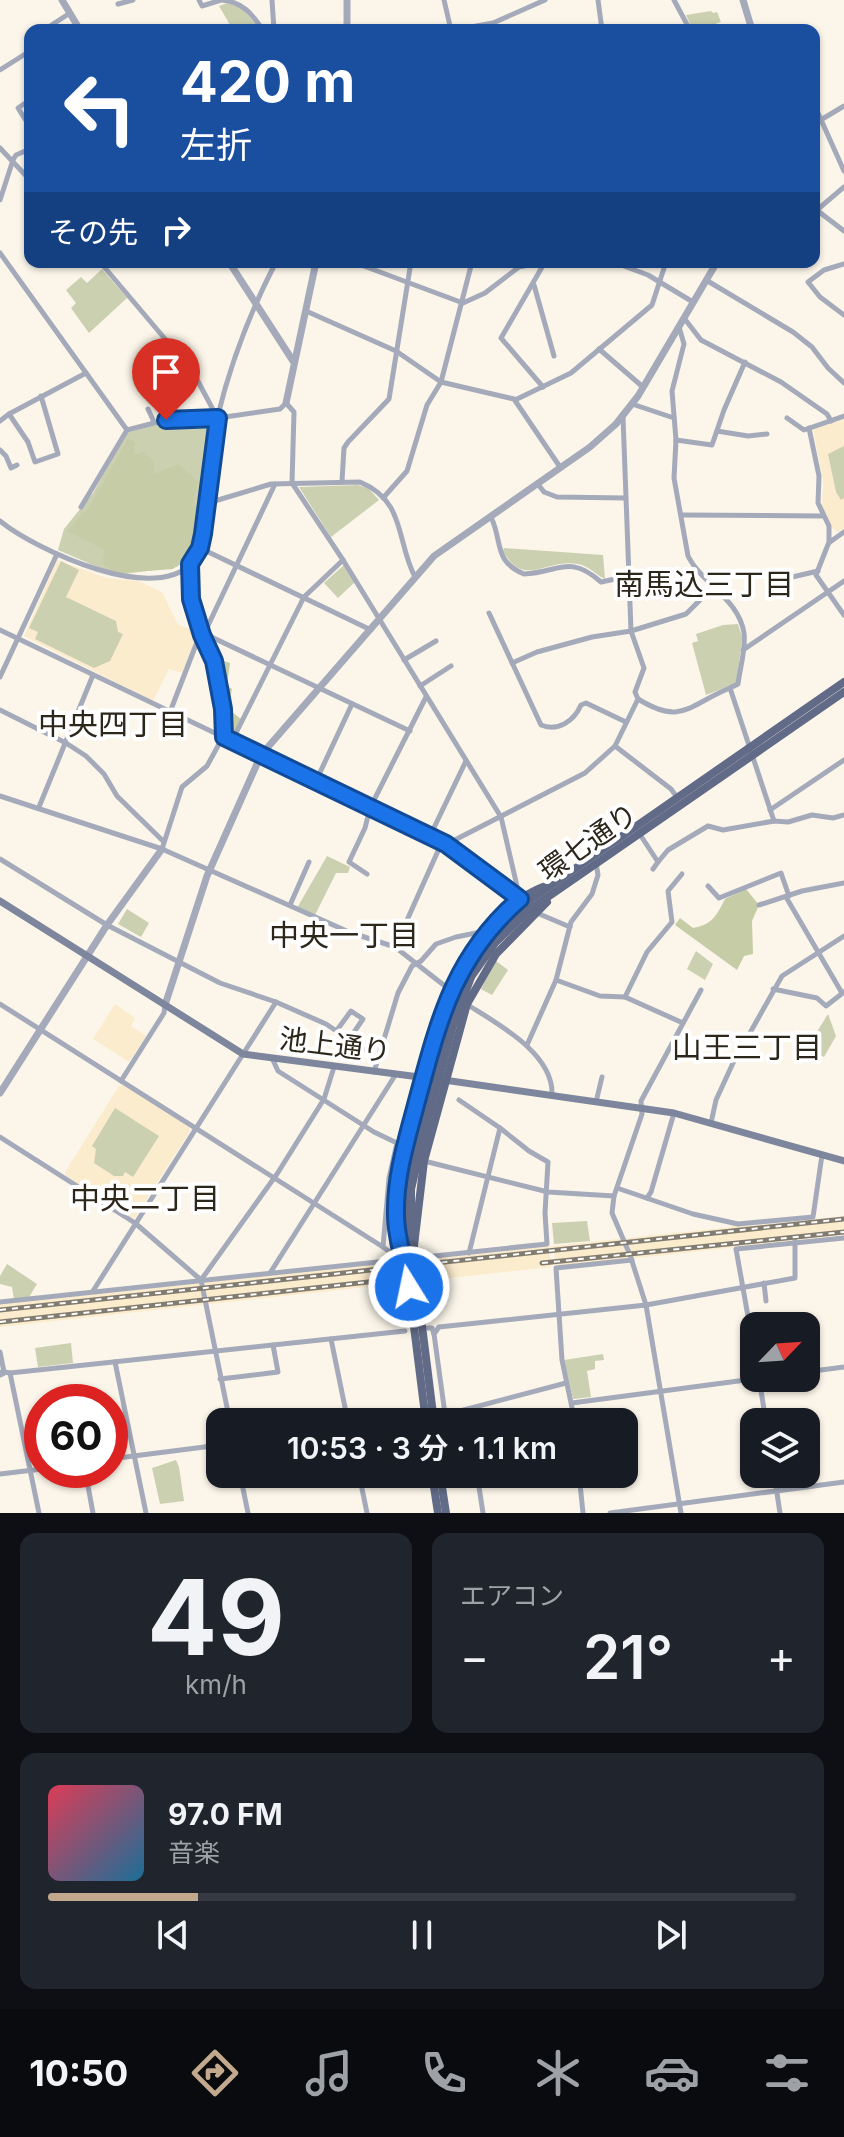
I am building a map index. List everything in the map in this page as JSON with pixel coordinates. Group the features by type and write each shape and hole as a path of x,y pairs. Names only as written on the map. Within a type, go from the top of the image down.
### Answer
{"main road":[{"name":"環七通り","path":"428,1408 408,1254 410,1198 421,1132 468,976 495,932 530,900 596,863 844,682"},
{"name":"環七通り","path":"468,976 514,923 553,888 677,797 844,692"},
{"path":"408,1254 396,1229 402,1143 450,990 466,959 486,931 532,891 553,888"},
{"path":"408,1254 424,1161 467,1004 496,954 536,913 553,888"},
{"name":"池上通り","path":"1,905 243,1054 674,1113 844,1161"},
{"path":"436,1488 438,1513"},
{"path":"439,1488 446,1513"}],"street":[{"path":"62,0 76,24"},
{"path":"118,4 133,0"},
{"path":"199,0 202,6 222,0 236,1 258,24"},
{"path":"272,0 274,24"},
{"path":"347,0 347,24"},
{"path":"444,0 451,24"},
{"path":"487,24 545,0"},
{"path":"598,0 601,24"},
{"path":"674,0 687,24"},
{"path":"743,0 750,24"},
{"path":"53,24 70,13"},
{"path":"0,70 24,55"},
{"path":"820,121 844,106"},
{"path":"820,115 844,171"},
{"path":"0,148 24,173"},
{"path":"0,200 13,160 24,152"},
{"path":"820,205 844,187"},
{"path":"820,213 844,231"},
{"path":"0,253 127,430"},
{"path":"844,264 824,270 808,282 820,297 844,315"},
{"path":"105,268 193,372 218,418"},
{"path":"233,268 293,361"},
{"path":"0,521 57,554 110,575 130,578 170,574 190,564 200,548 218,418 255,302 273,268"},
{"path":"81,507 127,430 154,422 218,418 280,409 286,403 315,268"},
{"path":"368,268 460,303 485,293 518,268"},
{"path":"342,481 344,448 389,399 410,268"},
{"path":"383,498 407,471 427,405 441,382 470,268"},
{"path":"542,268 501,338 543,387"},
{"path":"627,268 693,302"},
{"path":"305,310 396,351 441,382 515,400 571,373 652,305 665,268"},
{"path":"121,1081 164,1013 210,870 261,755 439,551 599,440 623,416 713,268"},
{"path":"706,280 793,332 812,347 844,383"},
{"path":"534,285 554,356"},
{"path":"684,318 701,340 813,403 831,421"},
{"path":"623,416 631,631 644,668 635,692 638,699 655,709 682,712 738,684 744,632 732,606 692,565 688,556 674,478 676,440 672,391 684,344 679,326"},
{"path":"599,349 643,387"},
{"path":"676,440 712,445 745,362"},
{"path":"0,421 86,373"},
{"path":"9,414 28,442 35,462 58,454 41,396"},
{"path":"515,400 560,467"},
{"path":"286,403 294,412 292,483 501,817 520,899"},
{"path":"632,404 674,418"},
{"path":"148,409 154,422"},
{"path":"787,418 804,430 844,416"},
{"path":"809,428 819,476 818,503 829,526 829,542 816,575 844,615"},
{"path":"717,431 748,436 767,434"},
{"path":"0,450 11,468 17,465"},
{"path":"208,503 276,483 360,482 371,486 398,519 415,577"},
{"path":"170,712 188,663 276,483"},
{"path":"537,483 544,492 557,497 625,498"},
{"path":"490,515 500,552 514,569 524,574 578,566 606,582 629,576"},
{"path":"681,515 822,516"},
{"path":"829,542 844,532"},
{"path":"200,548 371,630"},
{"path":"0,677 57,554"},
{"path":"232,741 304,597 343,560"},
{"path":"0,1093 107,925 163,845 182,787 207,766 224,737 223,709 214,661 191,599 190,564"},
{"path":"771,582 819,571"},
{"path":"743,650 844,581"},
{"path":"512,663 537,652 592,637 631,631 686,614 713,587"},
{"path":"489,613 541,725 554,728 571,720 576,717 581,705 586,703 626,722"},
{"path":"0,630 444,843 520,899"},
{"path":"203,634 410,731"},
{"path":"404,660 436,641"},
{"path":"420,686 451,666"},
{"path":"39,807 93,675"},
{"path":"730,688 774,821"},
{"path":"367,874 349,862 365,828 370,808 426,696"},
{"path":"395,947 444,843 585,773 615,746 638,699"},
{"path":"316,781 352,704"},
{"path":"0,710 86,756 104,774 117,796 163,845"},
{"path":"615,746 677,797"},
{"path":"770,810 844,760"},
{"path":"430,836 467,761"},
{"path":"0,796 163,845 210,870 349,932 395,947 450,990"},
{"path":"653,869 668,850 708,826 723,830 774,821 788,822 812,815 833,818 844,815"},
{"path":"638,833 658,862"},
{"path":"0,859 107,925 220,983 276,1002 337,1030 377,1058"},
{"path":"290,905 309,862"},
{"path":"527,1045 556,980 570,927 592,894 598,875 596,863"},
{"path":"708,886 719,898 781,873 788,896 843,992 826,1006 817,998 773,989"},
{"path":"625,997 647,952 672,922 668,891 682,874"},
{"path":"759,905 844,883"},
{"path":"536,913 570,927"},
{"path":"374,1072 407,973 436,944 486,931"},
{"path":"711,1123 716,1100 733,1063 782,976 844,936"},
{"path":"556,980 600,996 625,997 683,1023"},
{"path":"681,1513 646,1305 632,1260 612,1213 614,1196 642,1114 641,1101 701,990"},
{"path":"92,1292 276,1002"},
{"path":"0,1004 315,1203 383,1247 394,1258"},
{"path":"467,1004 527,1045 550,1079 552,1095"},
{"path":"337,1030 351,1011 363,1019 350,1038"},
{"path":"441,1015 453,1014 461,1021"},
{"path":"432,1047 441,1054 452,1052"},
{"path":"273,1060 278,1071 363,1125 402,1143 389,1178 383,1247"},
{"path":"201,1280 274,1177 324,1099 334,1067"},
{"path":"270,1273 396,1074"},
{"path":"596,1102 602,1077"},
{"path":"0,1302 547,1244 548,1162 459,1100"},
{"path":"647,1198 674,1113"},
{"path":"469,1253 500,1128"},
{"path":"0,1137 135,1223 201,1280 227,1408"},
{"path":"617,1188 693,1214 738,1224 813,1217 822,1155"},
{"path":"424,1161 548,1192 614,1196"},
{"path":"747,1312 736,1249 844,1238"},
{"path":"434,1334 439,1327 646,1305 795,1278 795,1241"},
{"path":"390,1244 394,1258"},
{"path":"573,1408 566,1383 556,1268 632,1260"},
{"path":"764,1283 766,1301"},
{"path":"428,1328 432,1328 434,1334 444,1408"},
{"path":"5,1373 405,1331"},
{"path":"331,1339 345,1408"},
{"path":"220,1379 278,1372 273,1345"},
{"path":"0,1352 24,1447"},
{"path":"115,1362 146,1513"},
{"path":"820,1370 844,1367"},
{"path":"572,1403 740,1380"},
{"path":"473,1408 566,1383"},
{"path":"128,1457 206,1447"},
{"path":"0,1474 24,1471"},
{"path":"610,1513 844,1482"},
{"path":"34,1488 39,1513"},
{"path":"88,1488 93,1513"},
{"path":"243,1488 248,1513"},
{"path":"362,1488 367,1513"},
{"path":"479,1488 483,1513"},
{"path":"580,1488 583,1513"},
{"path":"776,1488 780,1513"}],"shaded area":[{"path":"844,419 844,528 838,532 832,528 822,509 823,480 813,429"},
{"path":"57,560 107,578 138,581 162,592 178,625 196,630 182,673 169,669 153,701 24,636"},
{"path":"115,1004 135,1018 131,1026 146,1036 129,1062 93,1039"},
{"path":"123,1085 189,1126 190,1131 134,1219 66,1176 65,1172 119,1086"},
{"path":"844,1216 844,1235 556,1267 553,1247 549,1248 551,1267 0,1327 0,1304 732,1227 730,1224 749,1226"}],"green space":[{"path":"227,3 241,7 256,24 230,24 219,6"},
{"path":"717,12 721,22 690,24 686,15"},
{"path":"102,269 127,298 89,333 71,308 76,303 66,290 81,277 87,283"},
{"path":"216,421 200,548 177,567 116,575 58,550 64,529 93,493 126,433 167,422"},
{"path":"128,439 135,442 133,455 144,452 154,462 153,474 178,464 198,482 192,507 202,505 190,553 173,569 113,571 102,563 105,550 67,531 90,506"},
{"path":"844,446 844,498 841,500 836,492 828,454"},
{"path":"358,485 368,488 379,500 331,537 299,487"},
{"path":"504,548 603,555 605,579 578,564 567,563 537,570 519,568 511,562"},
{"path":"61,561 79,570 66,597 116,621 118,632 123,634 110,661 94,668 35,639 38,632 29,628"},
{"path":"344,565 355,582 338,598 324,583"},
{"path":"738,624 742,637 737,683 706,695 692,643 698,641 696,634 723,625"},
{"path":"216,658 230,663 227,686 232,689 228,709 241,719 232,738 228,736 225,700"},
{"path":"327,856 350,867 348,873 336,873 315,915 297,908"},
{"path":"746,889 759,905 752,921 753,954 744,956 737,970 675,925 680,918 693,928 709,922 725,899"},
{"path":"127,909 149,923 141,937 118,924"},
{"path":"696,951 713,964 705,980 687,969"},
{"path":"495,960 508,970 492,995 481,989"},
{"path":"828,1014 836,1036 824,1057 807,1048"},
{"path":"115,1108 159,1136 133,1177 125,1172 123,1176 114,1176 94,1163 96,1149 92,1146"},
{"path":"587,1221 590,1241 554,1244 552,1223"},
{"path":"7,1264 37,1284 29,1297 14,1299 12,1287 0,1284 0,1276"},
{"path":"71,1343 73,1363 38,1367 35,1348"},
{"path":"603,1354 604,1360 595,1361 595,1369 587,1371 591,1397 573,1399 564,1360"},
{"path":"176,1460 184,1501 160,1504 152,1468"}],"railway":[{"path":"0,1310 844,1219"},
{"path":"542,1263 844,1232"},
{"path":"0,1322 414,1277"}],"district":[{"name":"南馬込三丁目","path":"704,584"},
{"name":"中央四丁目","path":"113,724"},
{"name":"中央一丁目","path":"344,935"},
{"name":"山王三丁目","path":"747,1047"},
{"name":"中央二丁目","path":"145,1198"}],"route":[{"path":"166,420 218,418 203,534 200,548 189,569 191,599 214,661 223,709 224,737 446,844 520,899 486,931 466,959 439,1021 406,1144 397,1194 396,1229 409,1287"}]}
